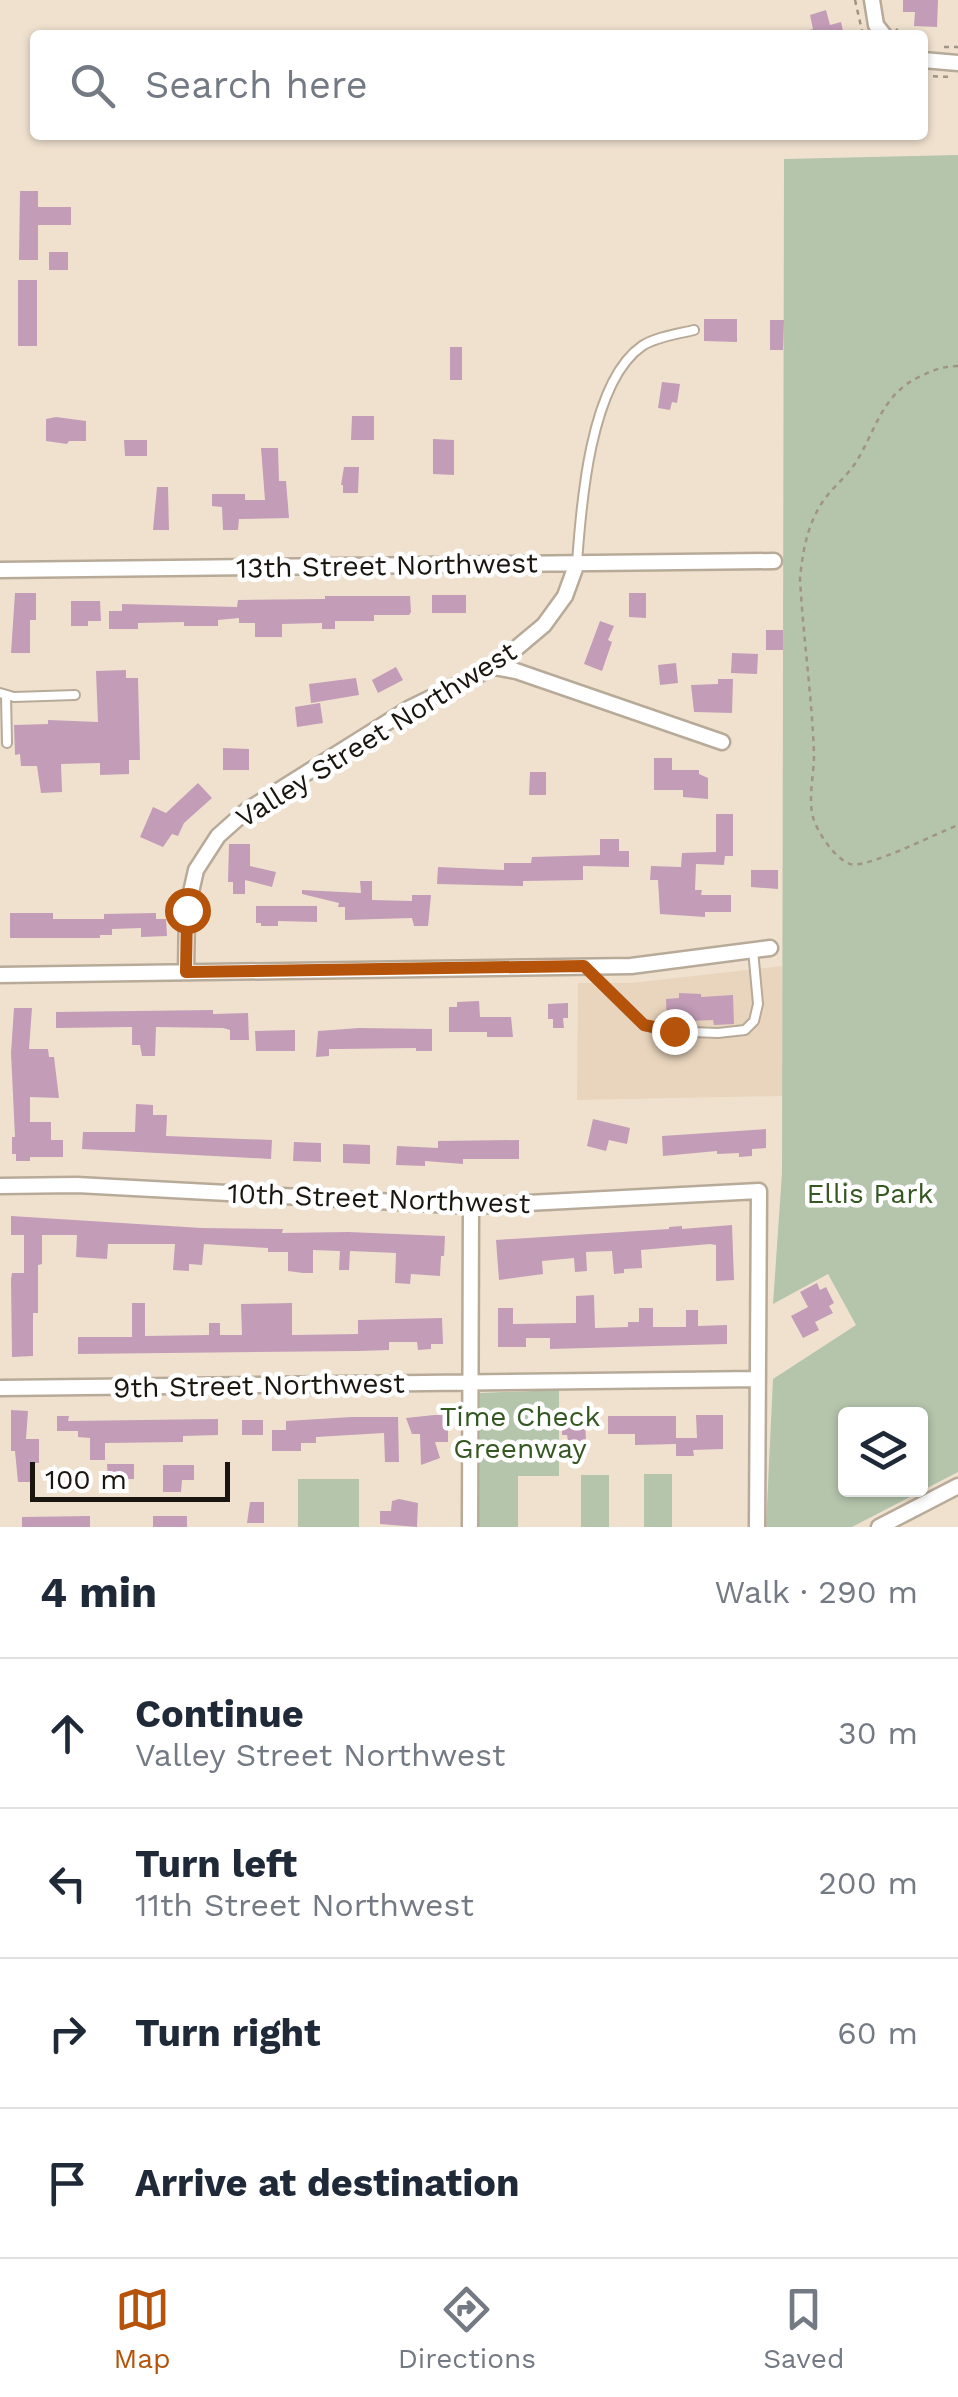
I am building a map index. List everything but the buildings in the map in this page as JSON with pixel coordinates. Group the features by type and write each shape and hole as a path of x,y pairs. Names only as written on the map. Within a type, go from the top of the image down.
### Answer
{"street":[{"path":"872,0 876,25 888,29"},
{"path":"928,61 958,68"},
{"name":"13th Street Northwest","path":"0,570 774,560"},
{"name":"Valley Street Northwest","path":"186,972 187,910 196,870 218,836 246,810 410,708 494,667 544,624 565,596 578,562"},
{"path":"494,667 516,671 722,742"},
{"path":"0,975 631,966 770,948"},
{"name":"10th Street Northwest","path":"0,1186 76,1186 471,1206 759,1190 758,1379"},
{"path":"470,1527 471,1206"},
{"path":"757,1527 758,1379"},
{"name":"9th Street Northwest","path":"0,1388 758,1379"},
{"path":"879,1527 958,1486"}],"lane":[{"path":"578,562 582,487 594,434 620,369 643,345 694,330"},
{"path":"7,743 3,694 75,695"},
{"path":"584,966 644,1025 666,1031 718,1033 745,1030 754,1021 758,1004 753,950"}],"path":[{"path":"855,0 862,30"},
{"path":"928,75 958,68"},
{"path":"958,366 946,366 904,384 882,408 852,468 822,502 812,521 800,578 814,752 812,807 820,832 840,859 858,865 958,825"}],"shaded area":[{"path":"782,966 783,1096 577,1100 578,983 631,983"}],"green space":[{"name":"Ellis Park","path":"958,155 958,1472 928,1488 928,1407 838,1407 838,1497 910,1497 852,1527 766,1527 773,1379 856,1325 828,1274 773,1304 782,1173 784,159"},
{"name":"Time Check Greenway","path":"559,1390 559,1476 518,1476 518,1527 479,1527 480,1393"},
{"name":"Time Check Greenway","path":"644,1474 672,1474 672,1527 644,1527"},
{"name":"Time Check Greenway","path":"581,1475 609,1475 609,1527 581,1527"},
{"name":"Time Check Greenway","path":"298,1479 359,1479 359,1527 298,1527"}],"route":[{"path":"187,910 186,972 584,966 598,984 644,1025 674,1031"}]}
